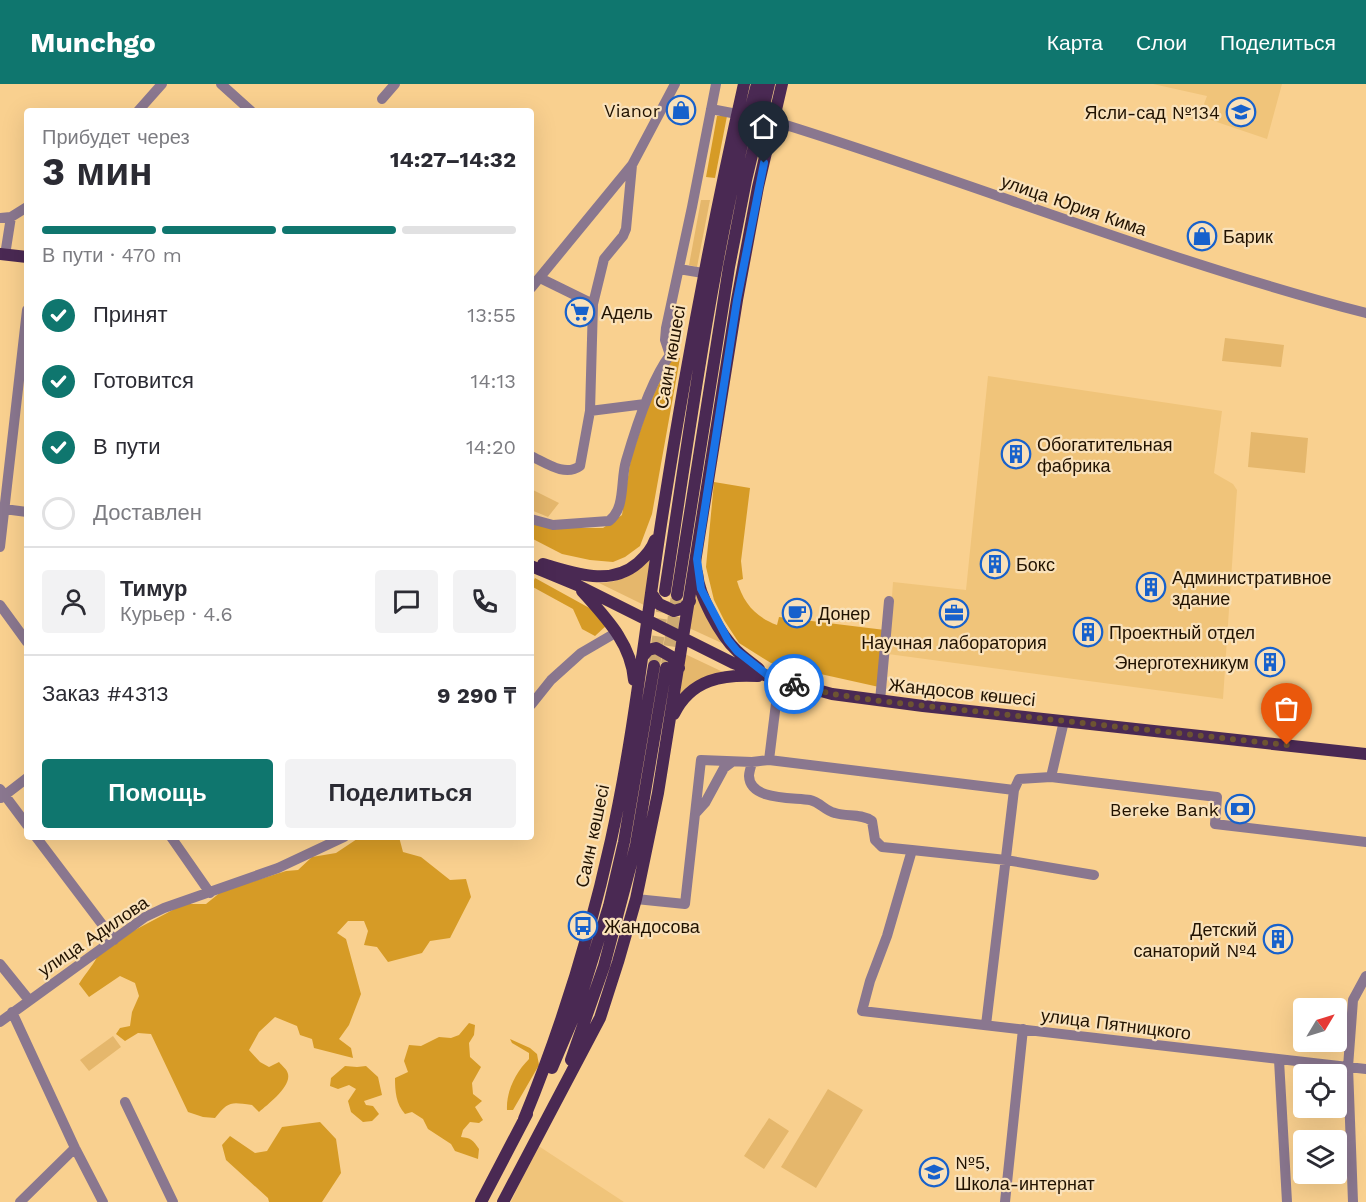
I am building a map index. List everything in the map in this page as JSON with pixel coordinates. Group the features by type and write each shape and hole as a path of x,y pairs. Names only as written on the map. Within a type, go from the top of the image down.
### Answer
{"main road":[{"name":"Саин көшесі","path":"524,1119 548,1060 596,903 612,839 688,357 703,273 744,84"},
{"path":"738,111 749,84"},
{"name":"Саин көшесі","path":"756,84 734,177 701,361 671,593 729,267 746,180 769,84"},
{"name":"Саин көшесі","path":"524,1119 556,1062 577,1009 609,906 667,667 684,639 719,406 751,225 780,84"},
{"path":"719,198 720,255"},
{"path":"729,267 751,225"},
{"path":"3,254 24,257"},
{"path":"535,562 583,576 597,577 627,571 649,551 661,525"},
{"path":"697,559 701,589 717,623 737,651 775,678"},
{"name":"Жандосов көшесі","path":"535,562 733,663 832,694 1366,754"},
{"path":"577,585 617,632 632,666 635,702"},
{"path":"651,593 659,604 674,611 684,608 690,600"},
{"path":"642,657 650,649 656,648 672,657 667,667"},
{"name":"Саин көшесі","path":"555,1100 600,1018 636,899 656,804 669,723 667,667"},
{"name":"Саин көшесі","path":"555,1100 589,1013 620,909 645,800 667,667"},
{"path":"669,723 684,698 709,681 723,676 736,675 775,678"},
{"path":"503,1202 555,1100"},
{"path":"481,1202 524,1119"}],"street":[{"path":"141,108 162,84"},
{"path":"221,84 248,108"},
{"path":"382,99 395,84"},
{"path":"534,285 632,165 675,84"},
{"path":"670,355 665,340 666,328 716,84"},
{"path":"146,102 153,108"},
{"path":"711,109 738,111"},
{"name":"улица Юрия Кима","path":"773,121 827,137 1184,260 1366,313"},
{"path":"534,457 562,470 576,469 580,466 590,411 593,304 604,259 626,232 632,165"},
{"path":"3,254 5,217 24,208"},
{"path":"679,269 703,273"},
{"path":"540,278 593,304"},
{"path":"0,547 24,335"},
{"path":"670,355 688,357"},
{"path":"534,520 553,525 609,521 616,516 621,499 625,465 645,404 664,362 670,355"},
{"path":"590,411 645,404"},
{"path":"2,515 24,512"},
{"path":"880,701 890,601"},
{"path":"0,605 24,638"},
{"path":"534,701 551,680 581,653 617,632"},
{"path":"769,760 775,678"},
{"path":"1051,777 1064,721"},
{"path":"636,899 685,904 701,760 752,762 769,760 1014,790"},
{"path":"695,814 705,803 724,768 732,762"},
{"path":"752,762 749,776 758,791 768,796 814,801 836,814 864,816 872,821 875,840 882,847 1006,860 1094,874"},
{"path":"986,1025 1014,790 1019,779 1051,777 1217,796 1215,824 1366,842"},
{"path":"24,780 2,794 24,821"},
{"path":"38,840 114,940"},
{"path":"173,840 210,893"},
{"name":"улица Адилова","path":"0,1022 145,917 164,908 278,868 338,840"},
{"name":"улица Пятницкого","path":"912,850 862,1011 1366,1069"},
{"path":"0,964 29,1000"},
{"path":"1353,1202 1348,1067 1352,1006 1355,994 1366,976"},
{"path":"12,1012 99,1200"},
{"path":"1005,1202 1023,1029"},
{"path":"1279,1060 1287,1202"},
{"path":"125,1102 173,1202"},
{"path":"20,1202 75,1148"}],"shaded area":[{"name":"Ясли-сад №134","path":"1153,84 1282,84 1267,139 1211,120 1204,104 1207,96"},
{"path":"717,116 727,116 715,178 706,177"},
{"path":"701,200 710,200 697,267 689,265"},
{"path":"1225,338 1284,345 1281,367 1222,361"},
{"path":"671,357 680,358 652,514 640,546 625,557 613,562 562,554 534,540 534,524 558,528 603,528 622,515 631,458 648,407"},
{"path":"988,376 1222,411 1214,473 1233,484 1237,490 1223,699 888,654 893,582 966,590"},
{"path":"1251,432 1308,438 1305,473 1248,467"},
{"path":"714,482 750,488 741,561 743,579 737,581 746,602 762,618 777,625 779,617 885,630 879,687 771,663 739,643 714,600 706,567"},
{"path":"534,490 559,503 548,517 534,511"},
{"path":"651,559 644,605 599,583 607,583 628,576"},
{"path":"535,578 593,610 607,625 595,636 582,629 573,609 534,588"},
{"path":"696,586 726,645 689,628"},
{"path":"685,654 723,672 678,697"},
{"path":"356,840 400,840 403,852 421,857 450,880 466,879 471,897 450,938 430,941 422,953 388,962 377,947 364,945 368,931 364,921 348,921 337,933 346,939 361,994 349,1025 339,1039 351,1048 353,1058 314,1048 312,1039 300,1035 297,1026 275,1017 259,1032 249,1050 260,1062 269,1067 279,1062 287,1071 288,1079 278,1095 259,1112 252,1105 234,1103 224,1108 215,1118 188,1112 151,1034 138,1033 125,1041 116,1034 120,1028 130,1026 132,1012 139,996 135,983 120,976 89,997 79,984 97,957 133,931 184,904 206,904 222,891 286,871 298,870 312,857 336,853"},
{"path":"469,1023 475,1025 474,1035 469,1043 470,1057 481,1067 472,1083 473,1094 482,1101 475,1107 483,1120 479,1123 470,1122 463,1130 461,1137 475,1143 479,1149 478,1159 455,1151 451,1144 428,1129 423,1119 412,1112 405,1114 398,1102 395,1088 395,1078 408,1072 404,1061 409,1045 421,1046 439,1037 451,1038 459,1035"},
{"path":"113,1036 121,1047 89,1071 80,1060"},
{"path":"510,1039 530,1048 537,1054 539,1065 513,1110 507,1110 508,1096 513,1082 529,1059 529,1053 512,1043"},
{"path":"345,1066 366,1066 378,1077 382,1095 364,1101 366,1105 373,1106 379,1114 372,1121 363,1122 351,1112 348,1101 356,1089 349,1085 338,1089 330,1086 331,1078"},
{"path":"828,1089 863,1110 816,1188 781,1167"},
{"path":"769,1118 789,1131 764,1169 744,1156"},
{"path":"320,1122 336,1139 341,1173 322,1202 269,1202 268,1198 226,1160 222,1145 230,1136 255,1153 267,1151 282,1127"},
{"path":"537,1145 624,1202 511,1202"}],"tunnel":[{"path":"654,666 665,591"},
{"path":"667,664 677,595"}],"way so far":[{"path":"794,684 832,694 880,701 1287,745"}],"place":[{"name":"Vianor","path":"681,110"},
{"name":"Ясли-сад №134","path":"1241,112"},
{"name":"Барик","path":"1202,236"},
{"name":"Адель","path":"580,312"},
{"name":"Обогатительная фабрика","path":"1016,454"},
{"name":"Бокс","path":"995,564"},
{"name":"Административное здание","path":"1151,587"},
{"name":"Донер","path":"797,613"},
{"name":"Научная лаборатория","path":"954,613"},
{"name":"Проектный отдел","path":"1088,632"},
{"name":"Энерготехникум","path":"1270,662"},
{"name":"Bereke Bank","path":"1240,809"},
{"name":"Жандосова","path":"583,926"},
{"name":"Детский санаторий №4","path":"1278,939"},
{"name":"№5, Школа-интернат","path":"934,1172"}],"route":[{"path":"764,163 719,406 697,559 698,577 701,589 717,623 737,651 770,677 794,684"}]}
